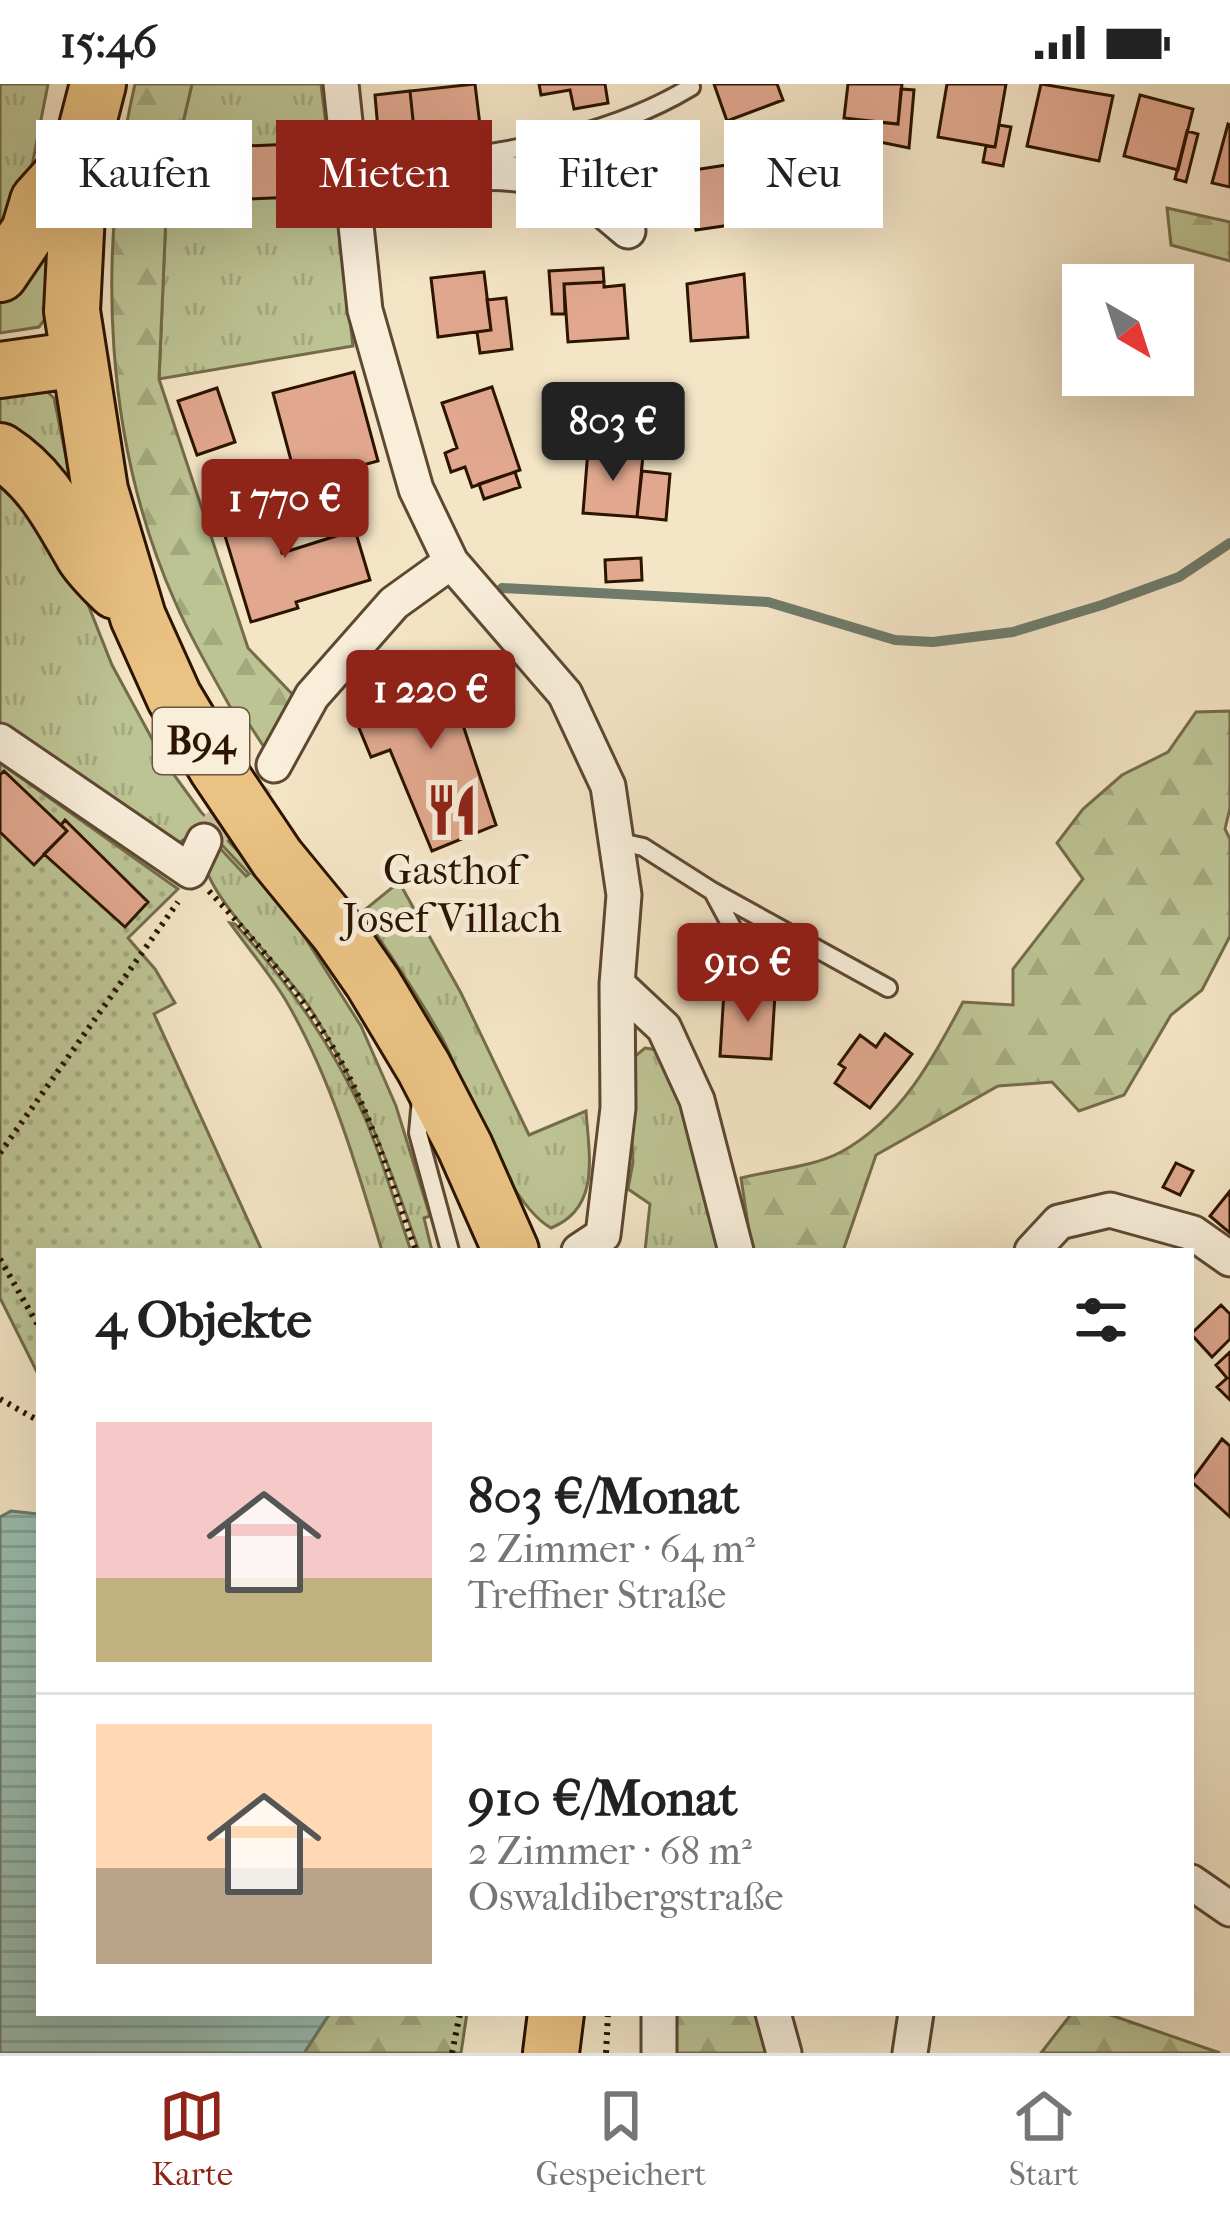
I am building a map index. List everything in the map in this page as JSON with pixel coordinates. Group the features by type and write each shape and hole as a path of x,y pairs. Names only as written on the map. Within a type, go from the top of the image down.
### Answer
{"main road":[{"path":"89,120 98,84"},
{"path":"0,274 29,231 36,208"},
{"path":"0,370 79,359 72,311 76,228"},
{"name":"B94","path":"79,359 100,490 138,617 174,697 277,858 361,965 424,1068 510,1248"},
{"name":"B94","path":"0,451 39,483 85,558 138,617"},
{"path":"550,2053 556,2016"}],"street":[{"path":"341,84 345,120"},
{"path":"492,171 546,178 584,196 628,231"},
{"path":"356,228 365,310 416,489 451,562 565,694 608,786 624,895 617,984 618,1108 603,1234 584,1248"},
{"path":"274,765 313,696 394,603 451,562"},
{"path":"0,741 197,856"},
{"path":"617,984 664,1028 697,1100 735,1248"},
{"path":"1036,1248 1059,1222 1110,1210 1193,1233 1230,1259"},
{"path":"1194,1884 1230,1909"},
{"path":"659,2016 659,2053"},
{"path":"774,2016 784,2053"},
{"path":"910,2053 916,2016"}],"lane":[{"path":"492,154 620,123 691,87"},
{"path":"616,841 643,848 888,988"},
{"path":"712,891 741,944"},
{"path":"424,1068 418,1133 449,1248"}],"path":[{"path":"0,1153 160,932 184,892 197,856"},
{"path":"197,856 284,977 360,1098 415,1248"},
{"path":"0,1259 36,1323"},
{"path":"0,1399 36,1419"},
{"path":"452,2053 459,2016"},
{"path":"606,2053 608,2016"}],"green space":[{"path":"0,84 48,84 41,120 36,120 29,181 0,252"},
{"path":"135,84 192,84 184,120 128,120"},
{"path":"192,84 321,84 325,120 276,120 276,228 339,228 353,346 159,379 165,228 252,228 252,120 184,120"},
{"path":"1167,208 1230,222 1230,261 1171,245"},
{"path":"114,228 165,228 159,379 248,648 294,696 264,747 245,718 236,717 204,661 152,543 121,414 112,281"},
{"path":"47,229 45,319 39,327 0,333 0,298"},
{"path":"45,390 54,398 74,497 0,432 0,394"},
{"path":"0,464 70,559 112,665 164,761 299,928 361,1026 396,1106 430,1216 424,1218 431,1248 418,1248 372,1126 310,1008 212,883 206,868 216,844 249,874 205,827 175,845 65,776 0,723"},
{"path":"1230,711 1230,808 1225,829 1230,839 1230,936 1202,990 1171,1015 1124,1095 1079,1111 1052,1082 998,1086 876,1155 844,1248 752,1248 741,1178 818,1161 862,1139 913,1086 963,1002 1013,1005 1013,969 1083,879 1057,843 1083,809 1122,775 1168,752 1196,712"},
{"path":"0,763 178,889 128,938 155,969 175,1003 154,1014 261,1248 36,1248 36,1370 0,1298"},
{"path":"399,882 461,993 529,1135 586,1111 589,1162 585,1194 567,1219 551,1228 534,1214 503,1170 442,1038 362,912"},
{"path":"230,923 273,968 339,1066 372,1134 410,1248 381,1248 329,1090 301,1028"},
{"path":"645,1048 665,1051 731,1248 645,1248 650,1204 628,1189 633,1162 628,1062"},
{"path":"328,2016 467,2016 461,2053 304,2053"},
{"path":"668,2016 759,2016 772,2053 668,2053"},
{"path":"1070,2016 1114,2016 1220,2053 1041,2053"}],"shaded area":[{"path":"11,1511 36,1514 36,2016 328,2016 304,2053 0,2053 0,1517"}],"building":[{"path":"475,84 479,120 413,120 410,91"},
{"path":"539,84 605,84 608,103 574,109 570,90 541,95"},
{"path":"714,84 777,84 783,100 727,120"},
{"path":"848,84 902,84 898,124 844,118"},
{"path":"947,84 1006,84 995,147 938,137"},
{"path":"1041,84 1113,96 1099,161 1027,146"},
{"path":"901,89 914,90 909,148 883,143 883,123 898,124"},
{"path":"410,91 413,120 377,120 375,95"},
{"path":"1140,95 1193,109 1178,170 1124,156"},
{"path":"999,125 1011,127 1003,166 983,162 986,146 995,147"},
{"path":"1230,125 1230,187 1212,183"},
{"path":"1187,131 1198,134 1186,182 1175,179"},
{"path":"276,145 276,198 252,199 252,146"},
{"path":"724,165 724,226 696,230 700,228 700,169"},
{"path":"603,268 604,282 564,284 565,314 552,314 549,271"},
{"path":"484,272 491,330 438,337 431,278"},
{"path":"744,274 748,337 691,341 687,284"},
{"path":"604,282 604,287 624,285 628,338 568,342 564,284"},
{"path":"506,298 512,349 480,353 477,332 491,330 487,300"},
{"path":"354,372 378,461 297,483 273,393"},
{"path":"492,387 520,470 472,487 465,467 451,472 445,453 457,448 442,403"},
{"path":"217,388 235,442 197,455 178,401"},
{"path":"588,450 643,455 637,517 583,513"},
{"path":"642,471 670,474 666,520 637,517"},
{"path":"515,472 520,487 484,499 479,484"},
{"path":"264,492 282,553 355,530 370,580 296,602 298,608 251,622 216,506"},
{"path":"641,558 642,580 606,582 605,560"},
{"path":"468,661 478,689 454,698 496,825 432,851 390,750 371,757 350,706"},
{"path":"4,771 67,831 34,865 0,832 0,775"},
{"path":"65,820 148,902 125,927 44,854 67,831 61,825"},
{"path":"721,954 764,957 762,993 719,991"},
{"path":"724,991 775,994 771,1059 720,1056"},
{"path":"885,1034 912,1054 870,1108 835,1083 845,1068 839,1064 860,1035 876,1047"},
{"path":"1176,1163 1193,1171 1180,1195 1163,1187"},
{"path":"1230,1191 1230,1233 1210,1216"},
{"path":"1221,1305 1230,1314 1230,1339 1212,1357 1194,1331"},
{"path":"1230,1352 1230,1400 1217,1387 1227,1378 1216,1365"},
{"path":"1222,1439 1230,1446 1230,1517 1194,1484 1194,1477"}],"waterway":[{"path":"502,588 768,602 895,640 933,642 1013,632 1102,605 1179,577 1230,543"}],"tunnel":[{"path":"204,841 274,765"}],"place":[{"name":"Gasthof Josef Villach","path":"452,810"}]}
